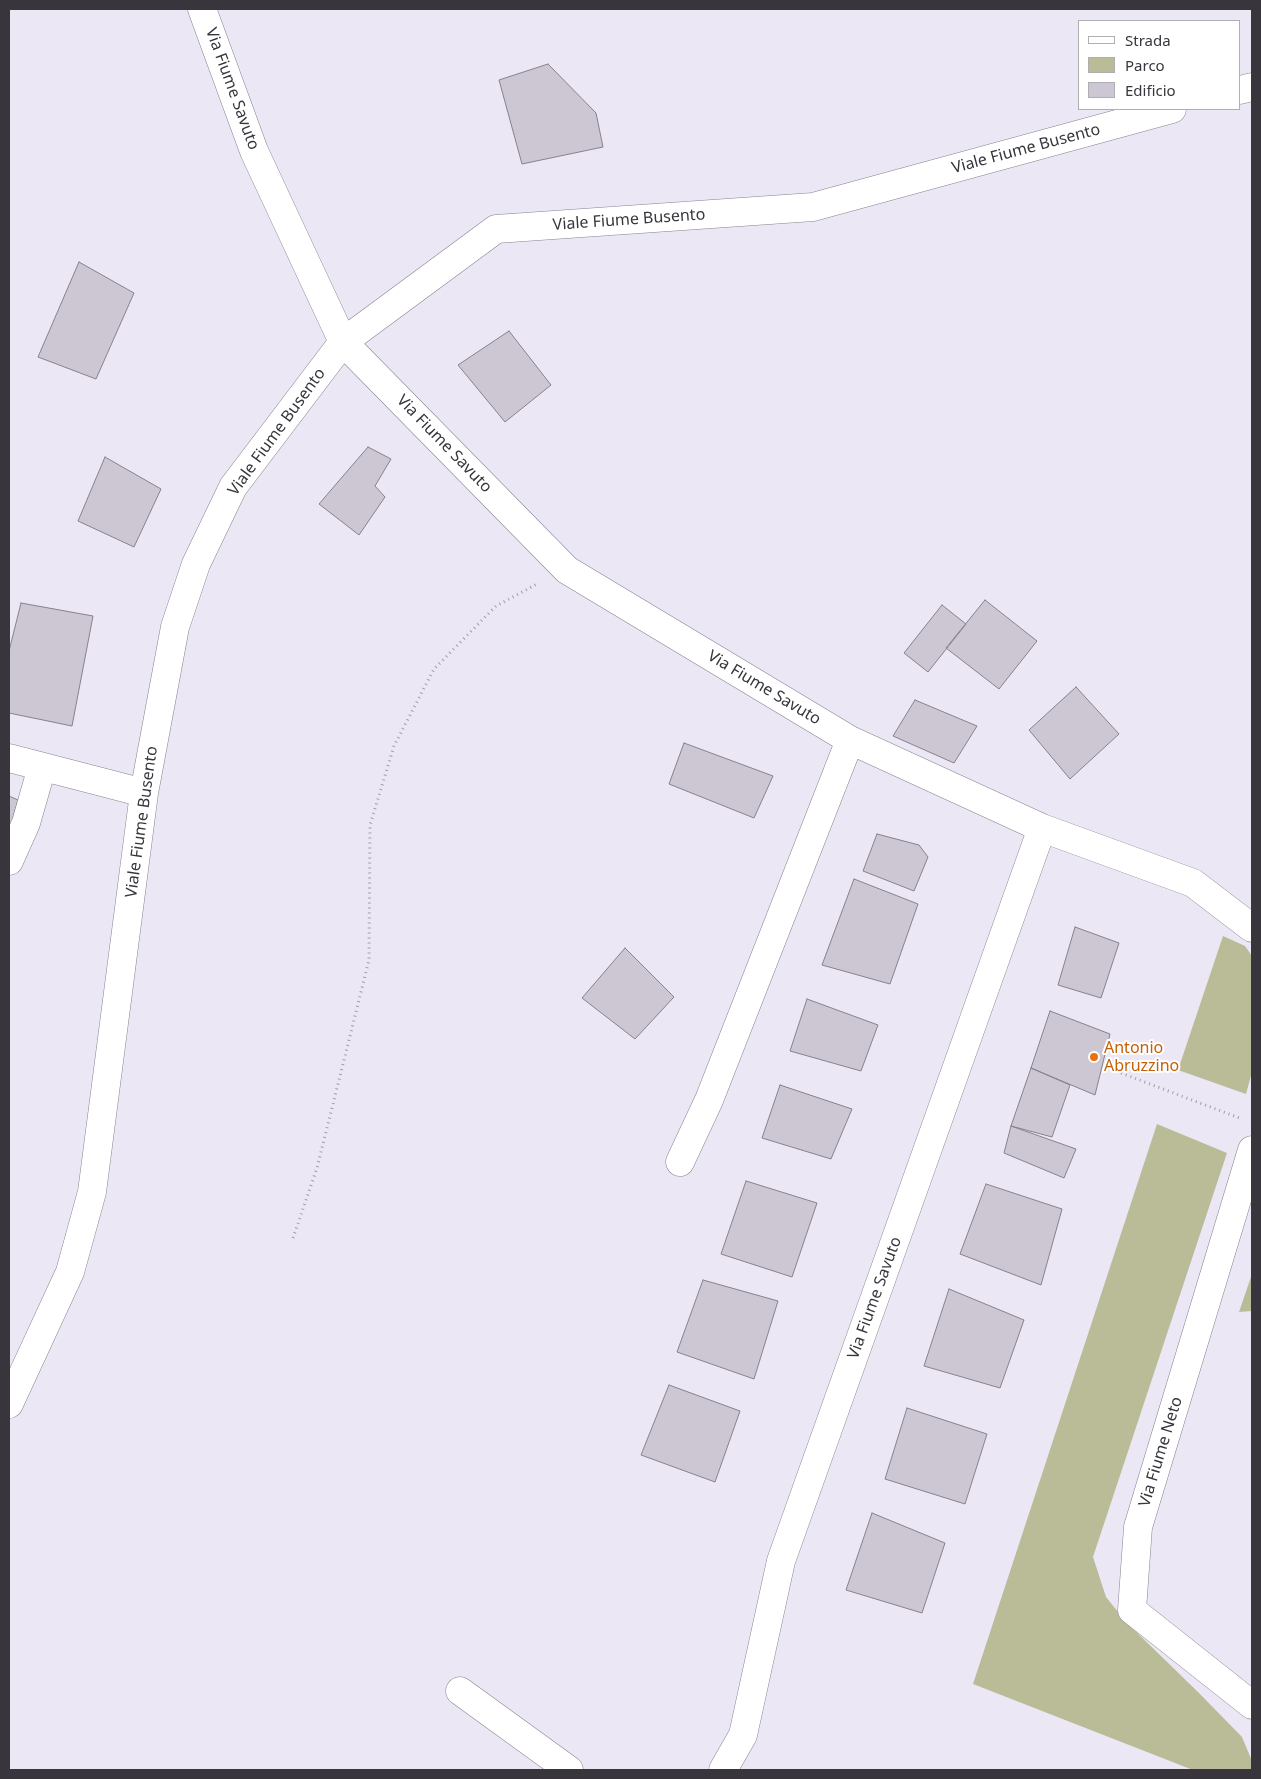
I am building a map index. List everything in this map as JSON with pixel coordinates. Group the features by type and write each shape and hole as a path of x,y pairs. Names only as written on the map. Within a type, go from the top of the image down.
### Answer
{"street":[{"name":"Via Fiume Savuto","path":"202,9 254,151 344,342 567,570 850,740 1042,828 1193,883 1252,928"},
{"name":"Viale Fiume Busento","path":"9,1404 17,1364 70,1272 92,1192 144,793 175,627 196,564 233,487 344,342 496,229 812,207 1168,110"},
{"path":"680,1162 709,1100 850,740"},
{"path":"9,758 144,793"},
{"path":"9,861 26,823 42,767"},
{"name":"Via Fiume Savuto","path":"723,1770 743,1735 781,1561 1042,828"},
{"name":"Via Fiume Neto","path":"1252,1150 1138,1527 1132,1610 1252,1705"},
{"path":"460,1691 568,1770"}],"path":[{"path":"294,1238 317,1168 369,960 370,825 394,746 434,669 496,606 536,584 567,570"},
{"path":"1121,1073 1243,1120"}],"green space":[{"path":"1223,936 1245,946 1252,956 1252,1072 1246,1094 1178,1070"},
{"path":"1157,1124 1227,1153 1093,1557 1106,1597 1126,1622 1242,1737 1252,1761 1252,1770 1193,1770 973,1684"},
{"path":"1252,1274 1252,1311 1239,1312"}],"building":[{"path":"548,64 596,113 603,147 522,164 499,80"},
{"path":"79,262 134,293 96,379 38,357"},
{"path":"509,331 551,385 505,422 458,365"},
{"path":"368,447 391,459 375,486 385,497 359,535 319,504"},
{"path":"105,457 161,489 134,547 78,521"},
{"path":"985,600 1037,641 999,689 946,648"},
{"path":"21,603 93,616 72,726 9,713 9,651"},
{"path":"942,605 966,624 928,672 904,653"},
{"path":"1076,687 1119,734 1070,779 1029,730"},
{"path":"915,700 977,726 954,763 893,736"},
{"path":"684,743 773,776 754,818 669,784"},
{"path":"9,796 18,800 9,832"},
{"path":"877,834 919,845 928,857 914,891 863,871"},
{"path":"854,879 918,904 890,984 822,965"},
{"path":"1075,927 1119,943 1101,998 1058,985"},
{"path":"625,948 674,997 635,1039 582,998"},
{"path":"807,999 878,1025 861,1071 790,1051"},
{"path":"1050,1011 1110,1034 1095,1095 1031,1068"},
{"path":"1031,1068 1070,1085 1052,1137 1011,1126"},
{"path":"780,1085 852,1109 831,1159 762,1138"},
{"path":"1011,1126 1076,1149 1064,1178 1004,1153"},
{"path":"746,1181 817,1203 792,1277 721,1254"},
{"path":"986,1184 1062,1209 1041,1285 960,1254"},
{"path":"703,1280 778,1301 754,1379 677,1352"},
{"path":"949,1289 1024,1320 1000,1388 924,1366"},
{"path":"669,1385 740,1411 715,1482 641,1455"},
{"path":"907,1408 987,1434 965,1504 885,1479"},
{"path":"872,1513 945,1543 922,1613 846,1590"}],"place":[{"name":"Antonio Abruzzino","path":"1094,1057"}]}
